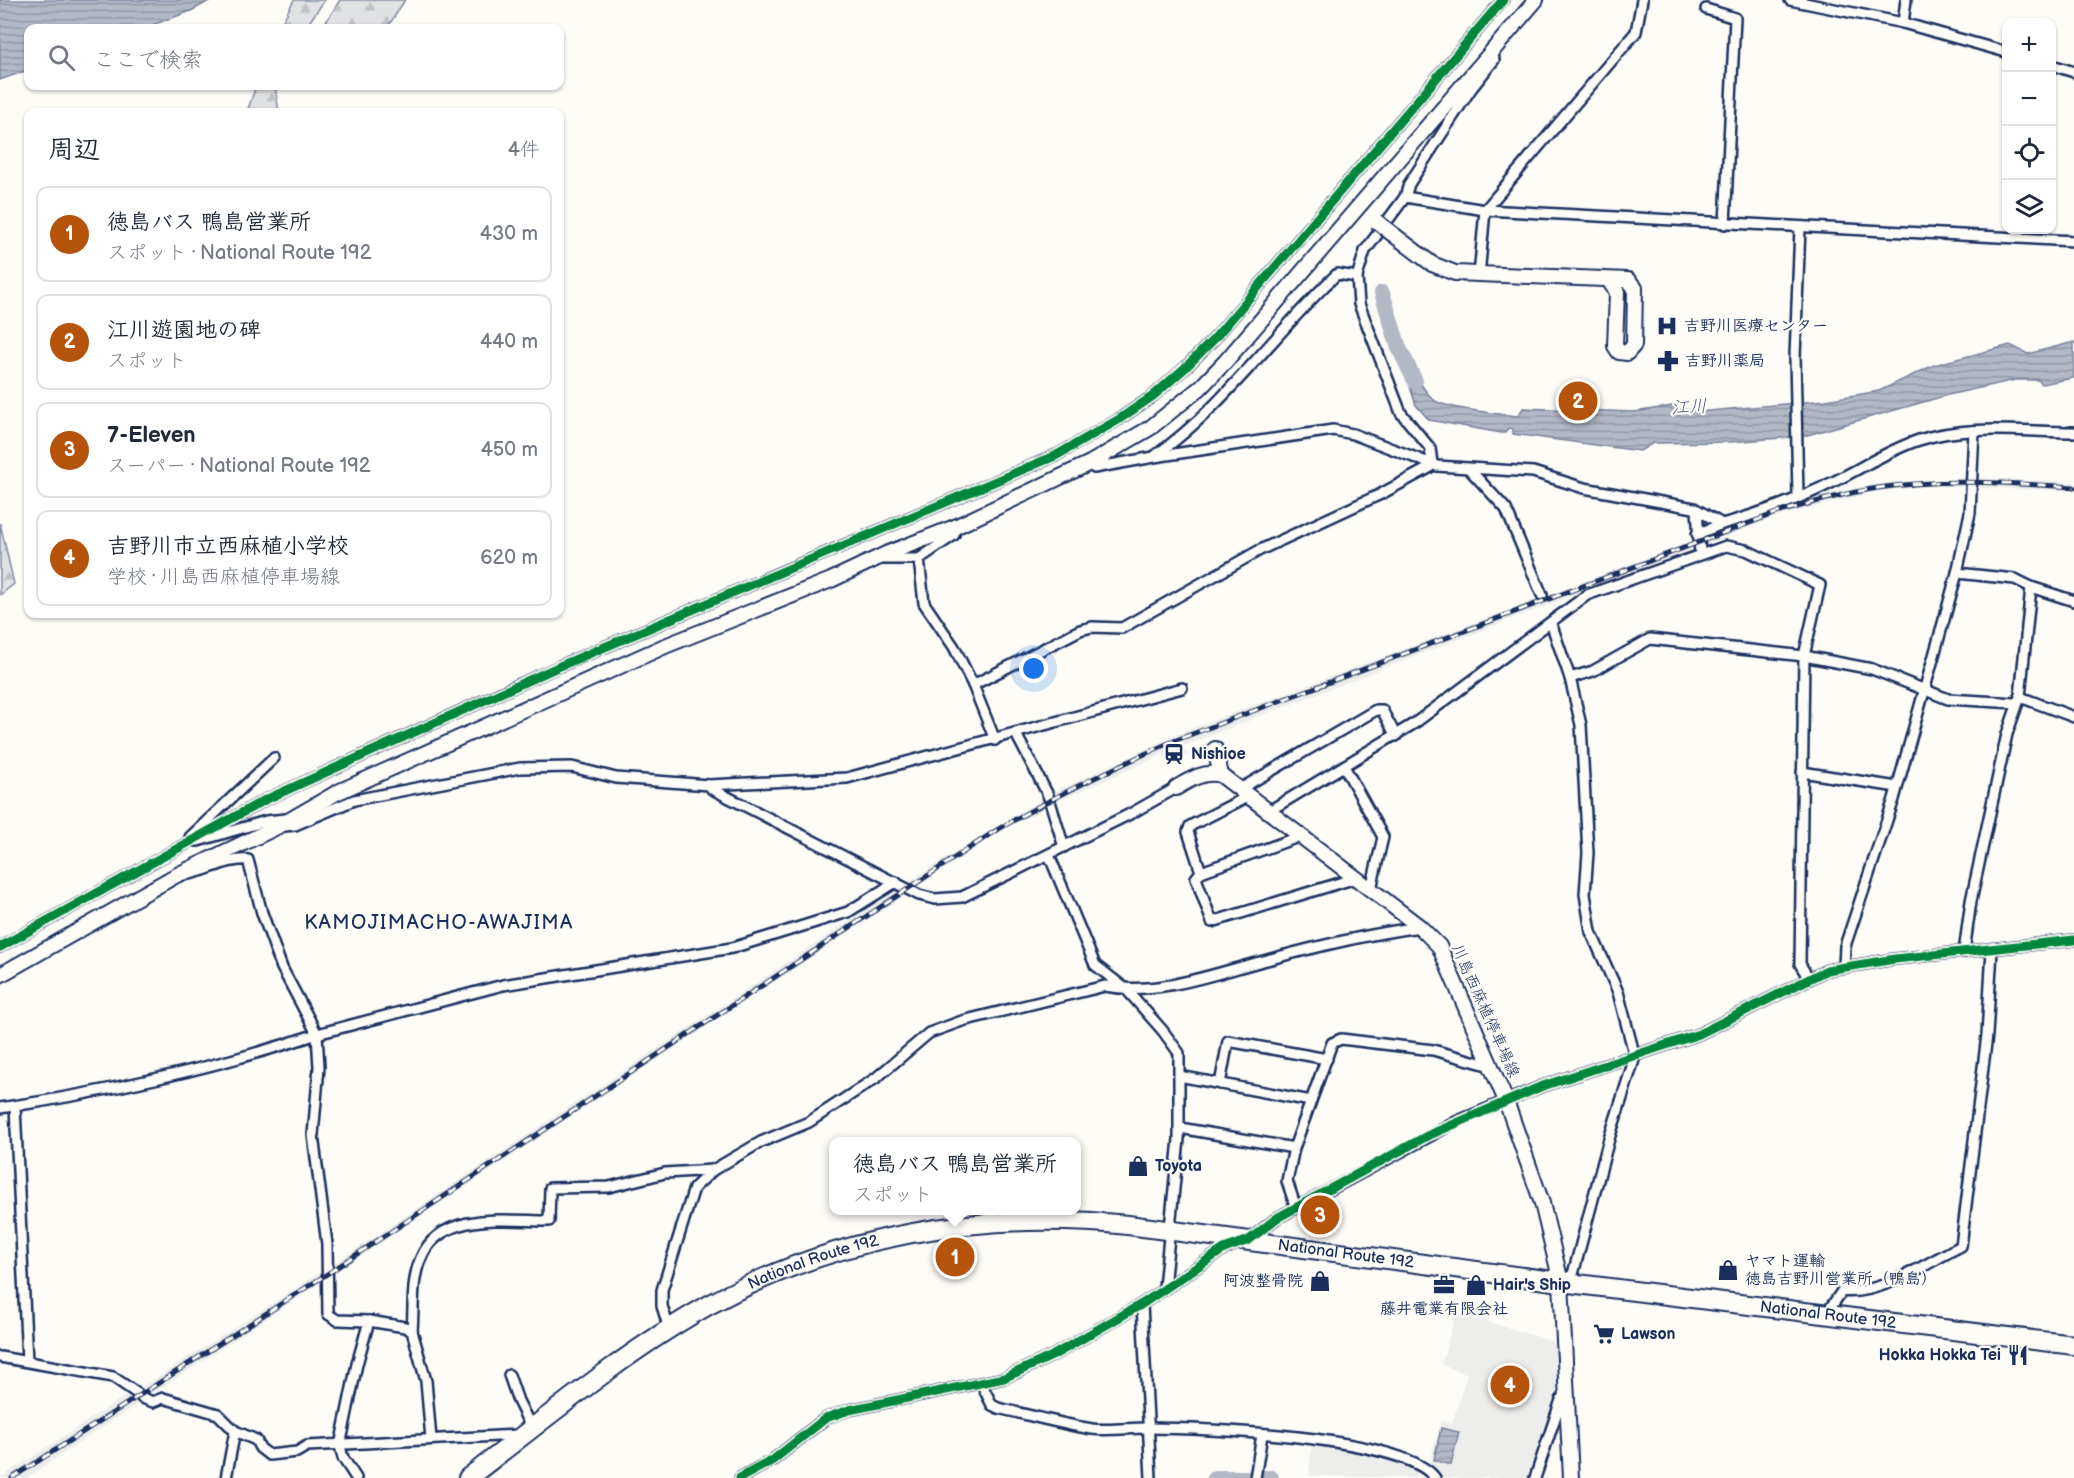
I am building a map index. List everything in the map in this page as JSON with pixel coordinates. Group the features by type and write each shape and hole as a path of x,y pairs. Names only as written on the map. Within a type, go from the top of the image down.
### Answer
{"highway":[{"name":"National Route 192","path":"468,1478 669,1329 747,1286 796,1265 884,1238 929,1229 985,1222 1055,1220 1169,1230 1561,1282 2074,1345"}],"main road":[{"path":"0,975 175,876 285,822 338,792 515,711 665,646 956,527 1090,463 1150,428 1200,388 1360,207 1492,48 1536,0"},
{"path":"1360,207 1414,251 1443,269 1479,276 1628,280 1635,288 1634,345 1627,353 1619,352 1615,346 1617,292 1610,281"},
{"path":"1215,749 1221,775"},
{"path":"1176,788 1193,778 1213,772 1221,775"},
{"name":"川島西麻植停車場線","path":"1221,775 1420,927 1439,946 1506,1101 1534,1176 1561,1282 1565,1396 1571,1478"}],"street":[{"path":"0,947 190,839 265,800 463,708 1047,459 1118,420 1153,396 1214,339 1503,0"},
{"path":"1479,276 1485,210 1636,32 1642,0"},
{"path":"1790,0 1903,23 2002,51"},
{"path":"1903,23 1906,0"},
{"path":"1706,9 1735,18 1725,224"},
{"path":"973,685 1080,630 1092,627 1122,628 1260,550 1382,494 1429,468 1432,463 1430,448 1401,412 1359,304 1357,277 1365,251 1405,197 1416,175 1471,89 1494,60 1492,48"},
{"path":"2056,66 2074,72"},
{"path":"1405,197 1485,210 2074,241"},
{"path":"1798,496 1795,395 1800,227"},
{"path":"1154,457 1185,434 1221,401 1337,274 1357,277"},
{"path":"1090,463 1094,468 1333,430 1353,434 1432,463 1470,470 1533,472 1584,488 1673,502 1697,510 1722,524"},
{"path":"1844,966 1845,946 1897,787 1922,691 1957,573 1971,507 1974,431"},
{"path":"1697,534 1833,483 1889,451 1920,439 1952,432 1974,431 2074,432"},
{"path":"1470,470 1506,509 1542,595"},
{"path":"1697,510 1700,553"},
{"path":"875,559 920,560 954,535 956,527"},
{"path":"1269,811 1396,736 1587,595 1700,553 1726,546 1746,550 1820,585 1804,656 1800,964 1809,979"},
{"path":"920,560 924,603 954,647 973,685 995,740"},
{"path":"1957,573 2015,579 2031,587 2074,601"},
{"path":"1964,952 1971,902 2008,726 2018,700 2031,587"},
{"path":"1551,623 1570,678 1581,725 1588,853 1585,894 1591,932 1618,992 1635,1057 1609,1139 1573,1274 1561,1282"},
{"path":"1570,678 1593,671 1650,639 1804,656 1872,669 1907,682 1922,691 1948,699 2018,700 2074,717"},
{"path":"190,839 198,841 266,821 295,825 368,796 520,768 572,767 626,779 709,785 847,778 1182,688"},
{"path":"1201,873 1188,832 1190,826 1377,710 1382,710 1396,736"},
{"path":"1016,734 1052,804 1064,847"},
{"path":"190,839 192,832 274,758"},
{"path":"1345,768 1383,837 1371,889"},
{"path":"1802,772 1897,787"},
{"path":"709,785 712,789 926,898 962,897 1049,855 1176,788"},
{"path":"1301,836 1201,873 1196,878 1212,922 1356,878"},
{"path":"1049,855 1095,965 1127,990 1179,1053 1180,1128 1164,1287"},
{"path":"175,876 198,874 239,860 248,860 262,913 282,968 317,1034 319,1067 313,1136 327,1244 328,1314 337,1320 405,1327 412,1331"},
{"path":"0,1108 15,1107 251,1054 317,1034 503,985 732,948 848,912 896,882"},
{"path":"669,1329 662,1306 662,1290 694,1188 713,1170 761,1142 809,1122 876,1078 929,1033 972,1019 1105,986 1127,990 1161,987 1320,946 1420,927"},
{"path":"740,1478 773,1460 826,1418 849,1410 1004,1378 1052,1356 1142,1304 1224,1248 1249,1240 1277,1218 1427,1136 1506,1101 1699,1034 1827,970 1844,966 2074,940"},
{"path":"1826,1314 1842,1291 1858,1293 1875,1290 1961,1246 1987,1035 1992,951"},
{"path":"1296,1208 1287,1181 1294,1148 1332,1043 1341,1039 1433,1050 1491,1066"},
{"path":"1220,1084 1228,1041 1327,1059"},
{"path":"1179,1076 1311,1101"},
{"path":"15,1107 27,1361"},
{"path":"1180,1128 1294,1148"},
{"path":"431,1439 426,1381 412,1331 421,1258 427,1247 453,1226 469,1221 549,1221 550,1188 609,1187 665,1173 713,1170"},
{"path":"1142,1304 1151,1476"},
{"path":"356,1478 343,1458 340,1446 357,1364 369,1322"},
{"path":"0,1357 113,1377 140,1396 153,1402 163,1398 218,1414 235,1431 256,1440 260,1448 269,1455 297,1452 307,1446 340,1446 528,1432 509,1375"},
{"path":"981,1383 992,1404 998,1408 1094,1429 1148,1428 1262,1435 1377,1449 1420,1465 1429,1470 1435,1478"},
{"path":"1535,1478 1561,1400 1565,1396"},
{"path":"226,1478 235,1431"},
{"path":"1255,1478 1262,1435"}],"shaded area":[{"path":"0,0 211,0 191,11 155,24 24,24 24,71 0,80"},
{"path":"2074,342 2074,378 2042,384 2038,380 2015,380 1948,395 1804,436 1730,442 1653,443 1640,451 1513,434 1513,429 1508,428 1505,433 1501,433 1429,420 1416,405 1402,363 1409,360 1423,387 1434,400 1461,408 1518,416 1523,408 1634,412 1672,406 1698,412 1826,400 1879,391 1934,365 2010,345 2028,354"},
{"path":"1973,478 2074,482 2074,491 1924,486 1878,491 1776,517 1184,746 1187,755 1168,763 1164,754 1051,804 994,836 26,1478 0,1478 131,1392 141,1392 142,1387 327,1268 902,886 1048,795 1180,733 1775,510 1829,493 1877,484"},
{"path":"1456,1312 1555,1342 1558,1397 1532,1478 1437,1478 1429,1466 1441,1421 1452,1424 1467,1374 1441,1365"},
{"path":"1441,1428 1459,1432 1451,1465 1434,1460"},
{"path":"1312,1443 1372,1451 1417,1467 1417,1478 1309,1476"}],"green space":[{"path":"294,0 325,0 308,24 281,24"},
{"path":"340,0 405,0 390,24 325,24"},
{"path":"255,90 276,90 278,108 248,108"},
{"path":"0,523 14,584 0,595"}],"waterway":[{"name":"江川","path":"1382,293 1399,348 1415,381"},
{"path":"1215,1478 1271,1478"}],"railway":[{"path":"12,1478 327,1274 992,833 1102,774 1171,742 1776,513 1852,493 1902,485 1976,482 2074,487"}],"cycle path":[{"path":"0,947 265,800 560,666 1057,455 1118,420 1153,396 1214,339 1503,0"},
{"path":"740,1478 773,1460 826,1418 849,1410 1004,1378 1052,1356 1142,1304 1224,1249 1249,1240 1277,1218 1427,1136 1540,1087 1699,1034 1827,970 1895,959 2074,940"}],"place":[{"name":"吉野川医療センター","path":"1667,326"},
{"name":"吉野川薬局","path":"1668,361"},
{"name":"江川遊園地の碑","path":"1578,401"},
{"name":"Nishioe","path":"1174,754"},
{"name":"Toyota","path":"1138,1166"},
{"name":"7-Eleven","path":"1320,1215"},
{"name":"徳島バス 鴨島営業所","path":"955,1257"},
{"name":"ヤマト運輸 徳島吉野川営業所（鴨島）","path":"1728,1270"},
{"name":"阿波整骨院","path":"1320,1281"},
{"name":"藤井電業有限会社","path":"1444,1285"},
{"name":"Hair's Ship","path":"1476,1285"},
{"name":"Lawson","path":"1604,1334"},
{"name":"Hokka Hokka Tei","path":"2018,1355"},
{"name":"吉野川市立西麻植小学校","path":"1510,1385"}],"district":[{"name":"KAMOJIMACHO-AWAJIMA","path":"439,923"}]}
